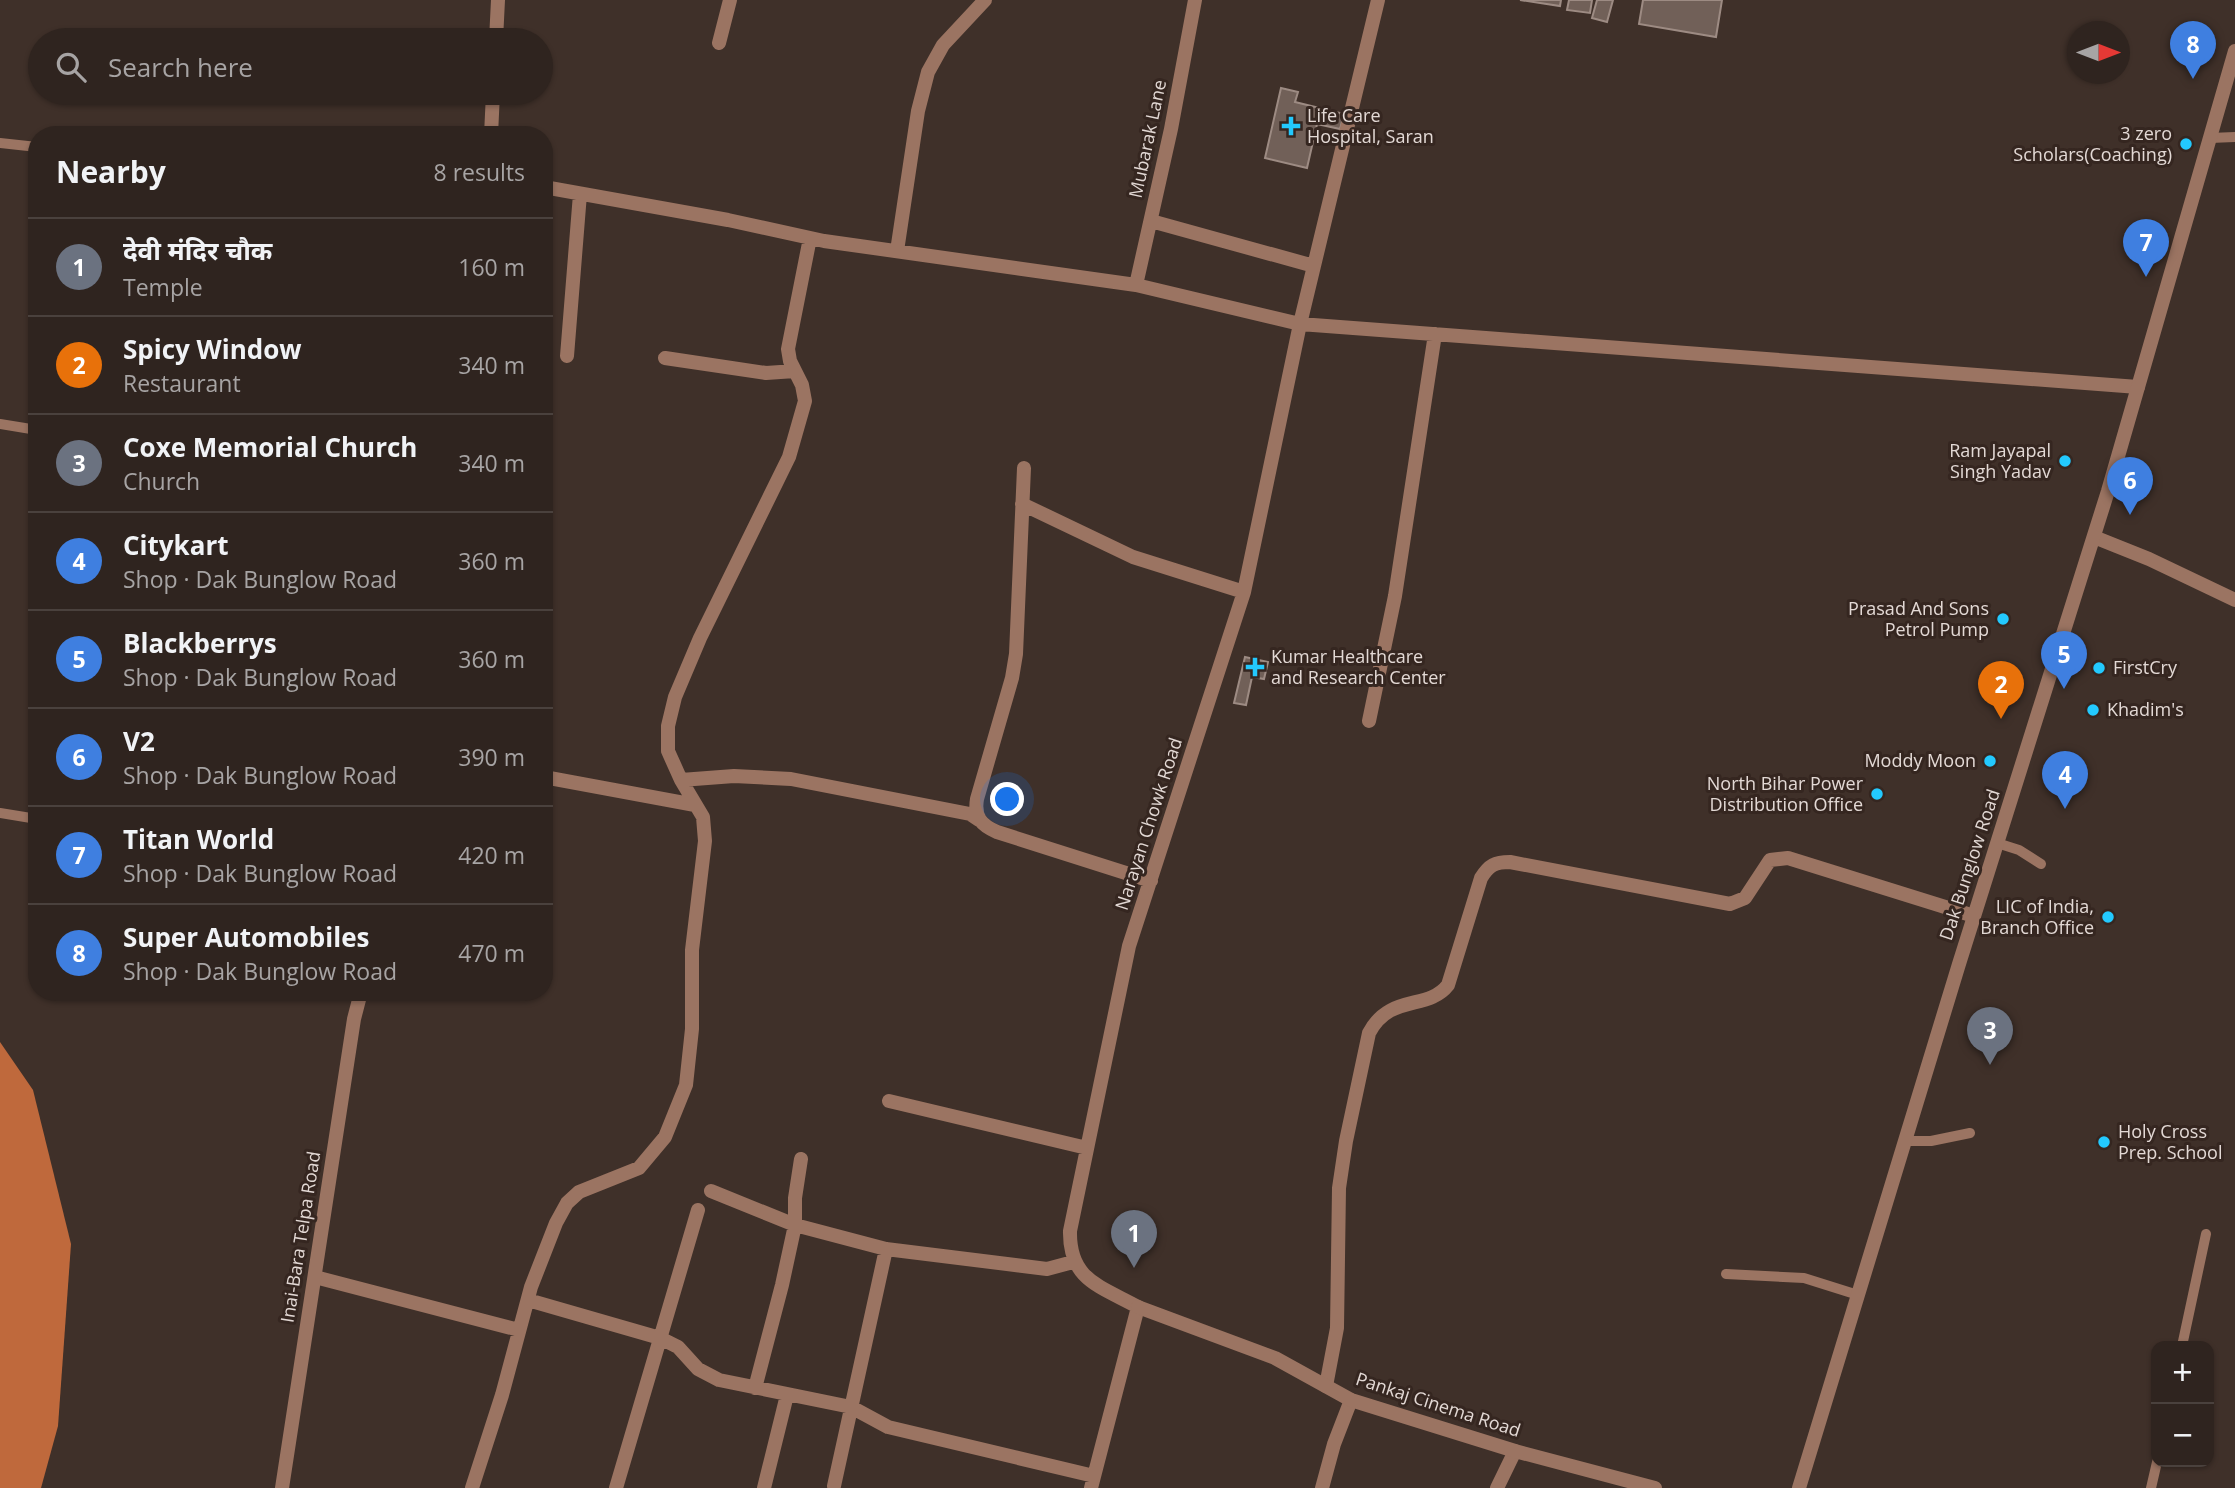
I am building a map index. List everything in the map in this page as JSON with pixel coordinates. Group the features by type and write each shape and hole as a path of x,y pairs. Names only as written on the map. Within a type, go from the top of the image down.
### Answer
{"street":[{"path":"497,28 498,0"},
{"path":"719,43 730,0"},
{"path":"897,251 918,111 928,72 943,45 985,0"},
{"name":"Mubarak Lane","path":"1136,285 1171,129 1195,0"},
{"name":"Narayan Chowk Road","path":"1073,1262 1070,1231 1129,946 1244,592 1300,324 1378,0"},
{"name":"Dak Bunglow Road","path":"1799,1488 1974,916 2094,537 2235,51"},
{"path":"491,126 492,105"},
{"path":"553,189 728,220 810,238 1136,285 1300,324 2138,387"},
{"path":"566,356 580,194"},
{"path":"1151,221 1314,266"},
{"path":"472,1488 502,1395 528,1300 556,1223 567,1203 579,1192 639,1168 665,1137 686,1085 692,1029 692,950 705,841 703,817 681,780 668,751 668,726 675,697 749,536 789,457 805,401 802,385 788,349 810,238"},
{"path":"1369,721 1395,596 1435,334"},
{"path":"665,358 766,373 795,371"},
{"path":"979,820 977,799 1012,678 1016,654 1024,468"},
{"path":"1022,504 1133,557 1244,592"},
{"path":"2094,537 2149,559 2235,600"},
{"path":"681,780 734,776 792,779 970,814 997,832 1151,881"},
{"path":"553,779 695,805"},
{"path":"1325,1386 1337,1328 1339,1188 1369,1033 1376,1020 1390,1009 1437,994 1448,985 1481,878 1493,863 1510,862 1730,904 1745,898 1770,860 1788,858 1974,916"},
{"name":"Inai-Bara Telpa Road","path":"282,1488 359,1001"},
{"path":"889,1101 1087,1148"},
{"path":"755,1388 795,1225 795,1198 801,1159"},
{"path":"528,1300 660,1338 678,1348 698,1368 719,1380 851,1407 888,1427 1092,1482 1138,1307 1095,1284 1082,1274 1073,1262 1047,1269 886,1250 795,1225 710,1191"},
{"path":"616,1488 698,1210"},
{"path":"834,1486 886,1250"},
{"path":"315,1277 520,1331"},
{"name":"Pankaj Cinema Road","path":"1138,1307 1275,1359 1350,1399 1515,1451 1655,1488"},
{"path":"764,1488 787,1395"},
{"path":"1322,1488 1350,1399"},
{"path":"1497,1488 1515,1451"}],"lane":[{"path":"2210,138 2235,137"},
{"path":"0,143 28,146"},
{"path":"0,424 28,429"},
{"path":"0,813 28,818"},
{"path":"1997,843 2020,850 2041,864"},
{"path":"1905,1141 1931,1141 1970,1133"},
{"path":"2183,1341 2206,1234"},
{"path":"1726,1275 1804,1278 1858,1295"},
{"path":"2151,1488 2156,1467"}],"shaded area":[{"path":"0,1042 33,1090 71,1244 58,1426 41,1488 0,1488"}],"building":[{"path":"1520,0 1561,0 1560,6"},
{"path":"1569,0 1592,0 1590,13 1567,10"},
{"path":"1597,0 1613,0 1607,22 1592,18"},
{"path":"1643,0 1722,0 1716,37 1639,24"},
{"path":"1281,88 1298,92 1295,102 1344,114 1340,129 1317,124 1307,168 1265,158"},
{"path":"1245,657 1268,662 1264,679 1252,677 1246,705 1234,703"}],"place":[{"name":"Super Automobiles","path":"2193,79"},
{"name":"Life Care Hospital, Saran","path":"1291,126"},
{"name":"3 zero Scholars(Coaching)","path":"2186,144"},
{"name":"Titan World","path":"2146,277"},
{"name":"Ram Jayapal Singh Yadav","path":"2065,461"},
{"name":"V2","path":"2130,515"},
{"name":"Prasad And Sons Petrol Pump","path":"2003,619"},
{"name":"Kumar Healthcare and Research Center","path":"1255,667"},
{"name":"FirstCry","path":"2099,668"},
{"name":"Blackberrys","path":"2064,689"},
{"name":"Khadim's","path":"2093,710"},
{"name":"Spicy Window","path":"2001,719"},
{"name":"Moddy Moon","path":"1990,761"},
{"name":"North Bihar Power Distribution Office","path":"1877,794"},
{"name":"Citykart","path":"2065,809"},
{"name":"LIC of India, Branch Office","path":"2108,917"},
{"name":"Coxe Memorial Church","path":"1990,1065"},
{"name":"Holy Cross Prep. School","path":"2104,1142"},
{"name":"देवी मंदिर चौक","path":"1134,1268"}]}
